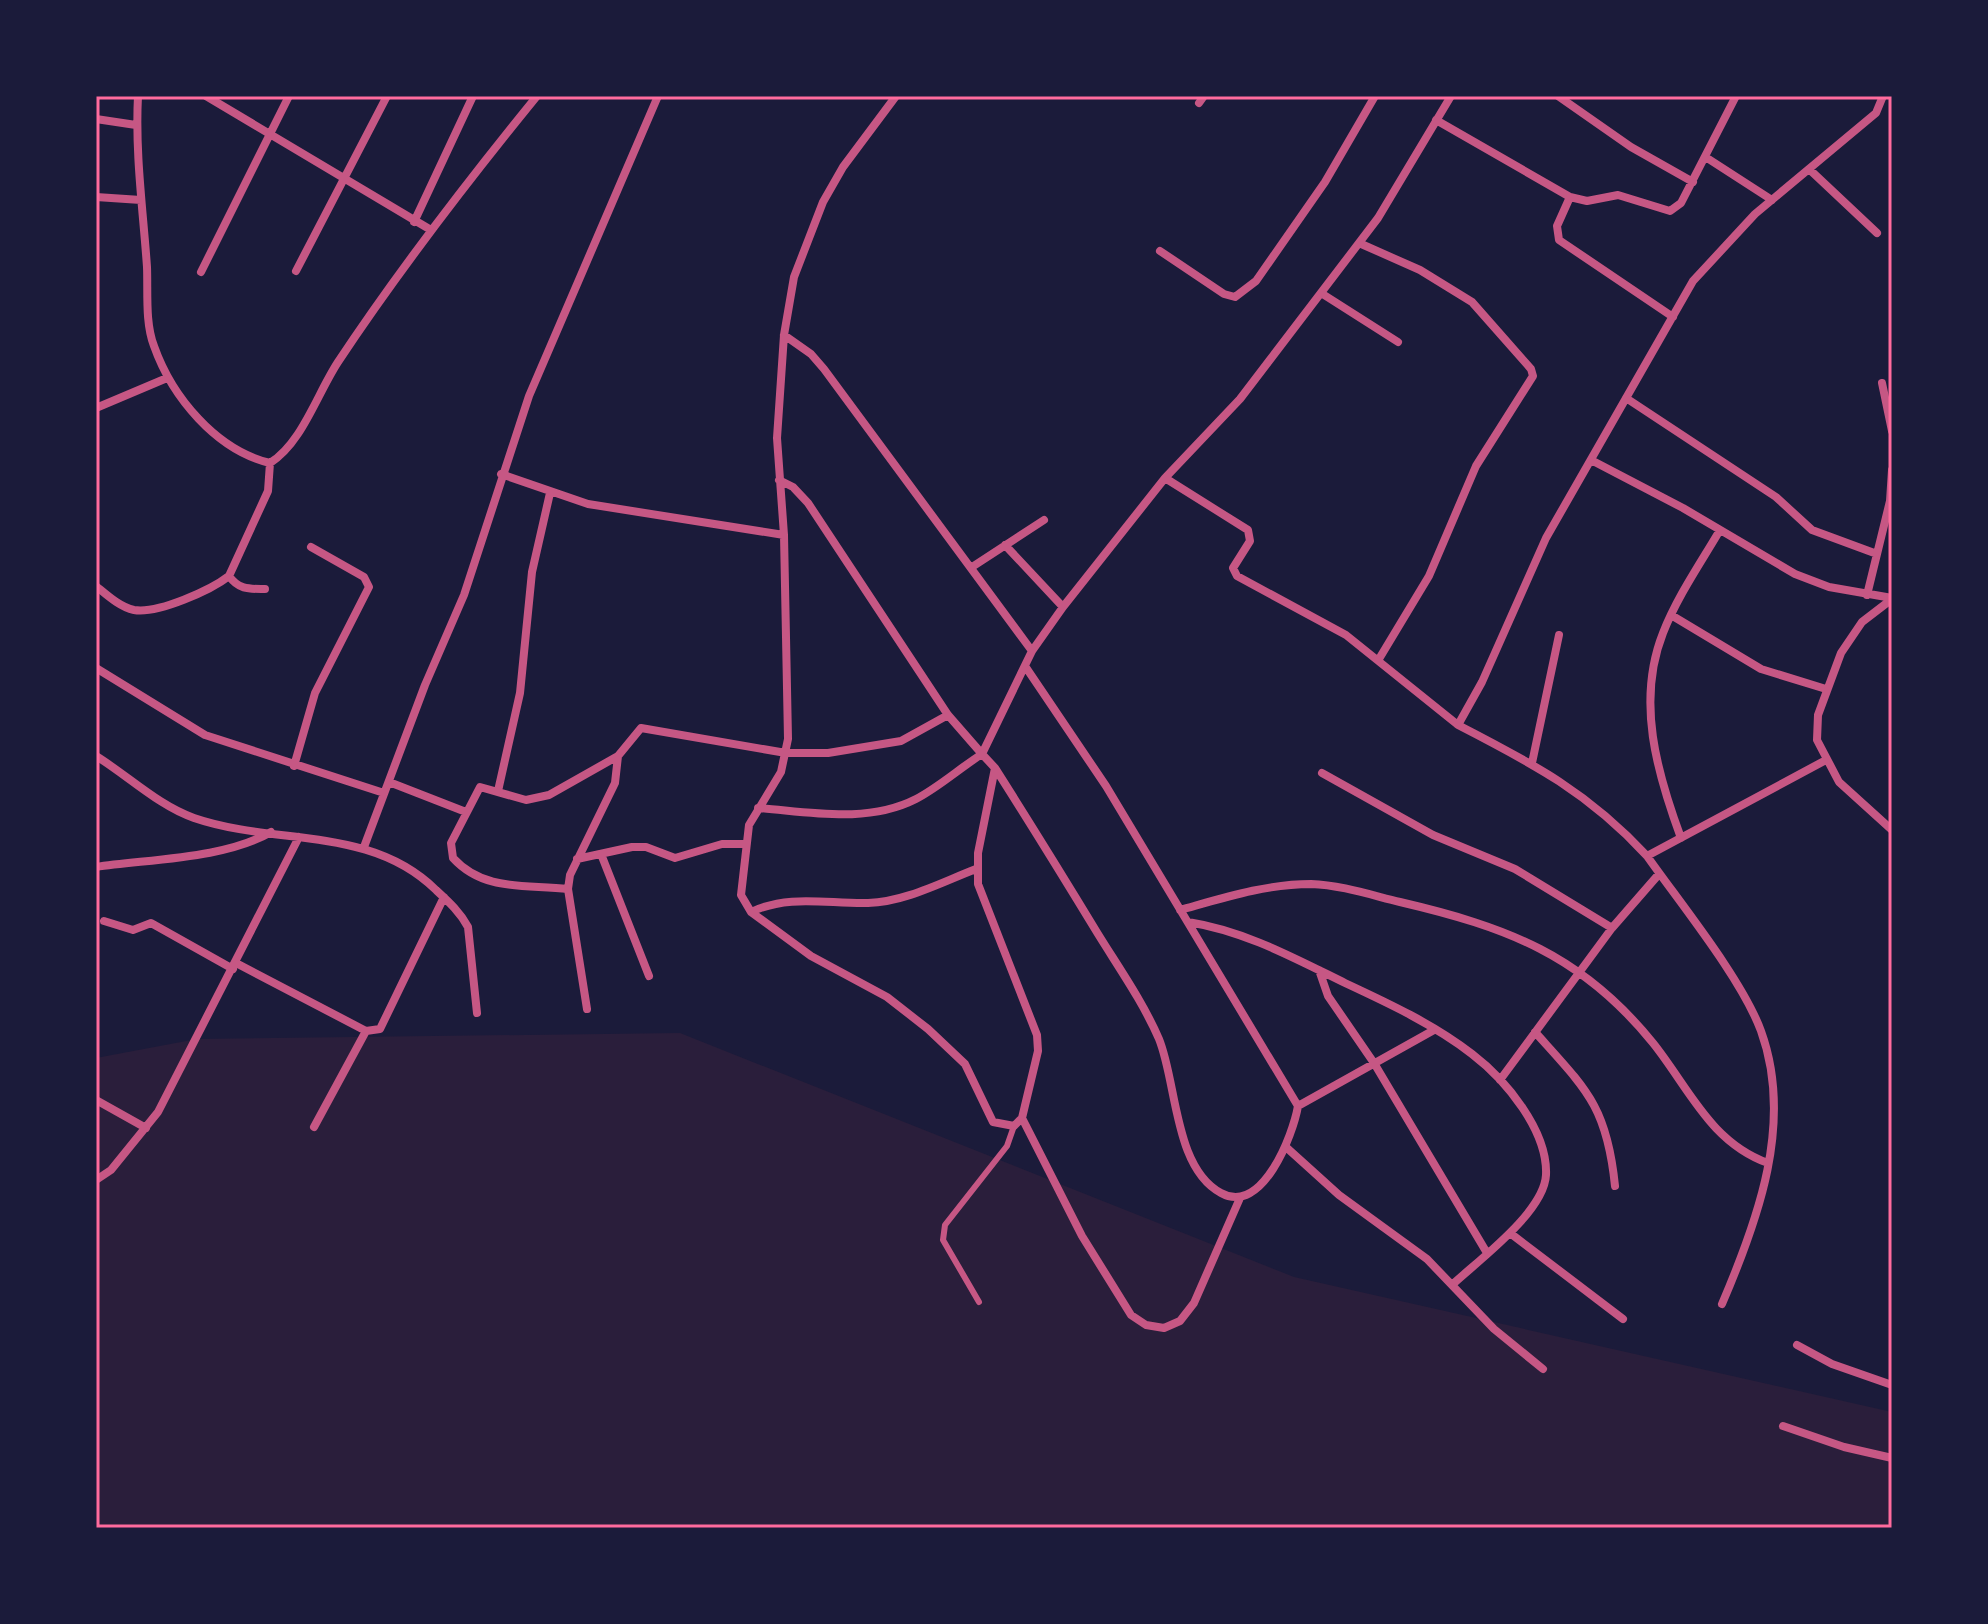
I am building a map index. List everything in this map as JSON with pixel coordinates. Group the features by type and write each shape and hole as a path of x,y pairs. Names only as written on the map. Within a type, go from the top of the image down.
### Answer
{"street":[{"path":"138,96 136,125 152,343 167,378 203,423 241,453 270,463"},
{"path":"206,96 431,230"},
{"path":"201,272 289,96"},
{"path":"296,271 387,96"},
{"path":"414,222 473,96"},
{"path":"96,586 125,606 149,610 207,590 229,576 268,491 270,463 288,447 337,363 431,230 537,96"},
{"path":"364,847 464,595 529,396 658,96"},
{"path":"896,96 843,167 823,202 794,277 784,335 777,438 784,535 786,753 781,772 758,808 746,844 741,895 751,912 811,956 908,1012 965,1064 993,1122 1014,1126 1022,1118 1036,1068 1037,1035 978,884 976,869 995,768"},
{"path":"1160,251 1224,294 1235,297 1242,294 1256,281 1325,182 1375,96"},
{"path":"758,808 852,814 894,808 917,799 982,754 1032,651 1063,607 1165,478 1240,399 1359,243 1451,96"},
{"path":"1558,96 1631,147 1693,182"},
{"path":"1436,120 1570,197 1587,201 1618,195 1670,211 1677,209 1707,158 1736,96"},
{"path":"1458,725 1482,682 1546,538 1693,281 1772,200 1876,113 1883,96"},
{"path":"96,119 136,125"},
{"path":"1707,158 1772,200"},
{"path":"1809,169 1877,233"},
{"path":"96,197 141,200"},
{"path":"1570,197 1557,226 1559,240 1673,317"},
{"path":"1359,243 1420,270 1472,302 1531,369 1533,376 1476,466 1429,576 1379,659"},
{"path":"1321,293 1398,342"},
{"path":"784,335 811,354 824,369 1032,651"},
{"path":"96,408 167,378"},
{"path":"1882,383 1892,431"},
{"path":"1626,398 1766,490 1812,530 1877,554"},
{"path":"1591,460 1795,574 1829,587 1892,599"},
{"path":"1867,595 1890,501 1892,470"},
{"path":"501,474 550,493 636,514 784,535"},
{"path":"1165,478 1248,530 1250,541 1233,568 1237,576 1346,635 1458,725 1532,763 1611,817 1647,856 1738,987 1761,1029 1769,1062 1773,1135 1755,1226 1722,1304"},
{"path":"779,480 808,503 948,715 995,768 1159,1039 1177,1118 1206,1181 1222,1194 1240,1198 1257,1190 1287,1148 1298,1106 1106,786 1025,666"},
{"path":"498,791 520,693 532,572 550,493"},
{"path":"972,567 1044,520"},
{"path":"1681,838 1666,796 1650,732 1654,672 1661,637 1671,615 1720,530"},
{"path":"1005,545 1063,607"},
{"path":"294,766 315,693 369,587 364,577 311,547"},
{"path":"229,576 235,585 244,589 265,589"},
{"path":"1892,599 1862,622 1841,653 1818,715 1817,740 1839,782 1892,830"},
{"path":"1671,615 1761,669 1826,689"},
{"path":"1532,763 1559,635"},
{"path":"96,668 205,735 384,793"},
{"path":"568,889 501,886 485,882 462,867 450,851 480,787 538,799 618,756 641,728 786,753 828,753 901,741 948,715"},
{"path":"96,756 193,817 364,847 401,863 444,897 461,914 468,927 477,1013"},
{"path":"587,1009 568,889 577,859 615,783 618,756"},
{"path":"1647,856 1826,760"},
{"path":"1322,773 1433,835 1515,869 1612,928"},
{"path":"389,782 466,812"},
{"path":"96,867 220,850 255,842 271,832"},
{"path":"96,1180 111,1170 146,1128 234,966 299,837"},
{"path":"577,859 646,847 675,858 722,844 746,844"},
{"path":"601,854 649,976"},
{"path":"751,912 781,901 870,903 896,899 976,869"},
{"path":"1500,1080 1612,928 1659,874"},
{"path":"1180,910 1282,886 1314,884 1349,889 1497,929 1580,970 1611,995 1654,1044 1707,1119 1728,1143 1768,1163"},
{"path":"104,921 133,930 151,923 366,1031 380,1029 444,897"},
{"path":"1188,922 1246,936 1434,1030 1472,1054 1500,1080 1522,1109 1544,1150 1546,1178 1535,1201 1510,1233 1453,1284"},
{"path":"1319,970 1328,996 1374,1063 1487,1253"},
{"path":"1298,1106 1434,1030"},
{"path":"314,1127 366,1031"},
{"path":"1535,1032 1598,1109 1611,1144 1615,1186"},
{"path":"96,1100 146,1128"},
{"path":"1022,1118 1082,1236 1131,1315 1146,1325 1164,1328 1180,1321 1194,1303 1240,1198"},
{"path":"1287,1148 1339,1195 1400,1236 1453,1284 1494,1329 1543,1369"},
{"path":"1510,1233 1623,1319"},
{"path":"1797,1345 1832,1364 1892,1385"},
{"path":"1783,1426 1844,1447 1892,1458"}],"lane":[{"path":"979,1302 943,1240 945,1225 1007,1146 1014,1126"}],"shaded area":[{"path":"680,1033 1294,1277 1892,1412 1892,1528 96,1528 96,1058 197,1039"}]}
